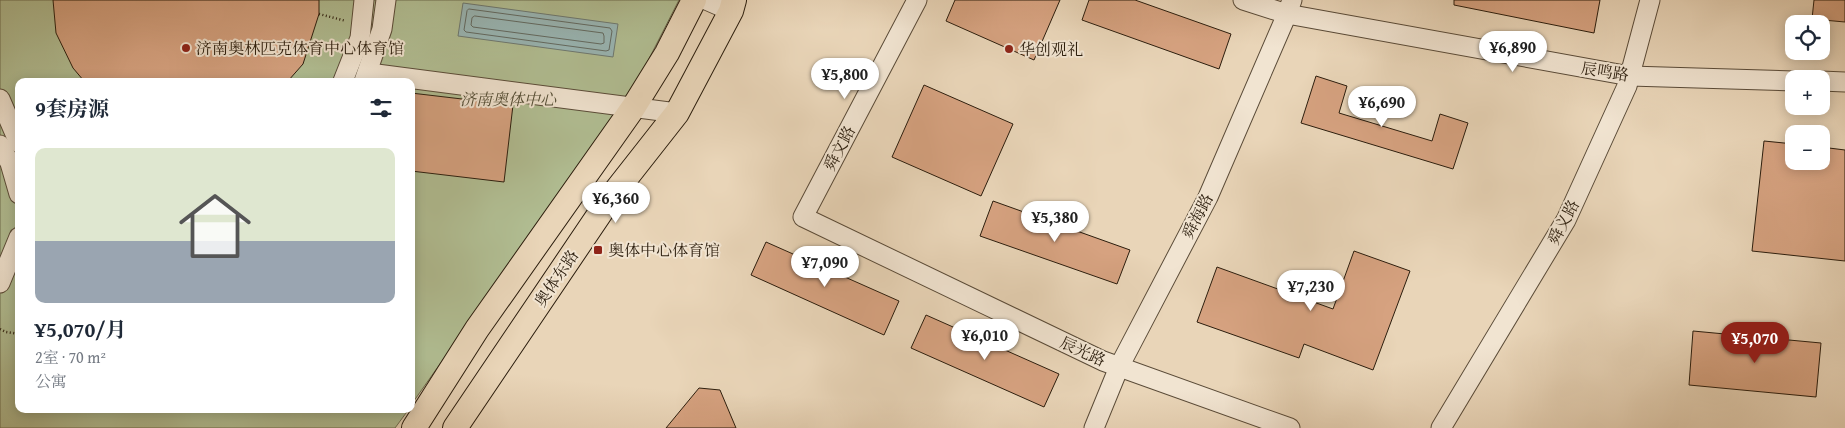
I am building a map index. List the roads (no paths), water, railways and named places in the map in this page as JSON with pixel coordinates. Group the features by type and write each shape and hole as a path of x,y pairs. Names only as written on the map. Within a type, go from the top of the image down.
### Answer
{"main road":[{"path":"414,428 477,329 633,108 667,53 694,0"},
{"name":"奥体东路","path":"455,428 611,197 677,113 732,6"}],"street":[{"path":"344,78 360,38 364,0"},
{"path":"366,77 382,29 386,0"},
{"path":"706,0 732,6"},
{"name":"舜文路","path":"803,216 917,0"},
{"name":"辰鸣路","path":"1243,0 1290,7 1630,76 1785,81"},
{"name":"舜义路","path":"1441,428 1566,220 1627,86 1650,0"},
{"name":"舜海路","path":"1094,428 1119,367 1208,198 1290,7"},
{"path":"1830,81 1845,82"},
{"path":"415,83 677,113"},
{"path":"0,99 15,134"},
{"path":"0,145 10,162 15,180"},
{"name":"辰光路","path":"803,216 1103,361 1290,428"},
{"path":"0,283 15,247"}],"water":[{"path":"463,3 618,24 613,57 458,36"}],"place":[{"name":"济南奥林匹克体育中心体育馆","path":"186,48"},
{"name":"华创观礼","path":"1009,49"},
{"name":"奥体中心体育馆","path":"598,250"}],"park label":[{"name":"济南奥体中心","path":"508,99"}]}
